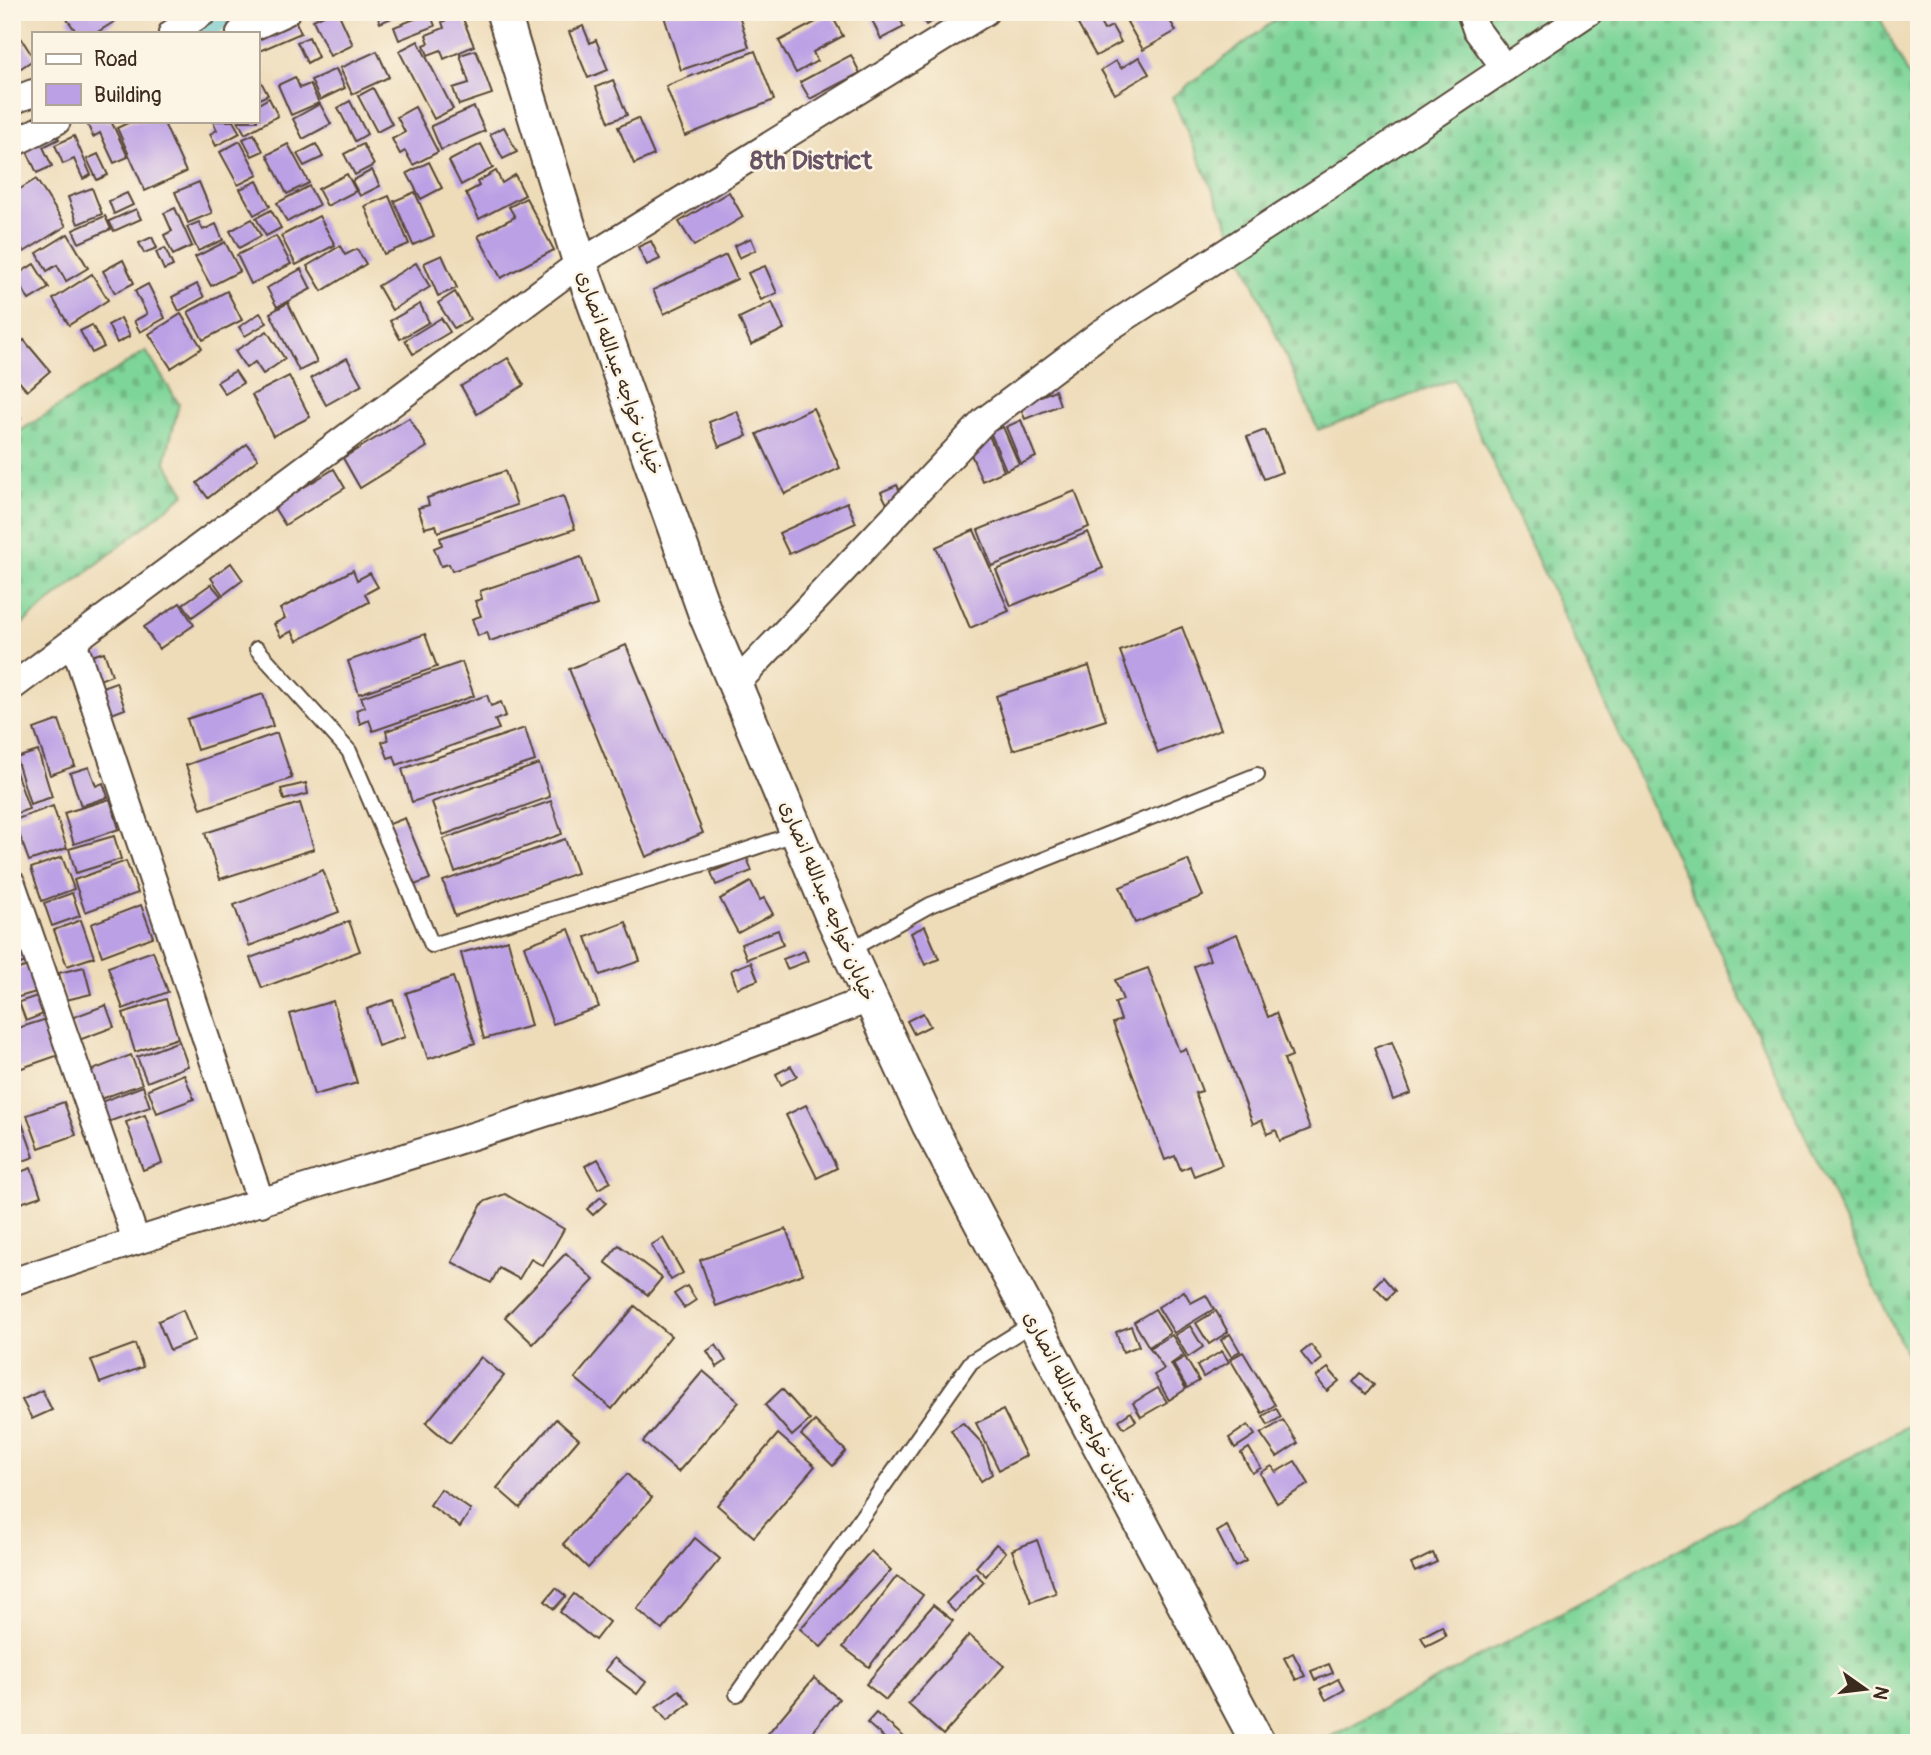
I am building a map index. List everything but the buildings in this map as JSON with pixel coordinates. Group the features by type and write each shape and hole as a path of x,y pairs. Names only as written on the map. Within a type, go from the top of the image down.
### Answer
{"street":[{"path":"174,32 204,12"},
{"path":"242,32 286,12"},
{"name":"خیابان خواجه عبدالله انصاری","path":"503,12 580,263 705,613 848,951 929,1125 1258,1743"},
{"path":"12,687 580,263 985,12"},
{"path":"1470,12 1476,30 1505,68"},
{"path":"735,685 984,422 1101,333 1333,183 1589,12"},
{"path":"12,101 32,93"},
{"path":"12,144 55,122"},
{"path":"73,641 261,1203"},
{"path":"12,884 136,1240"},
{"path":"12,1282 136,1240 682,1069 869,999"}],"lane":[{"path":"257,649 349,751 432,945 797,833"},
{"path":"848,951 930,905 1257,775"},
{"path":"737,1693 971,1362 1033,1323"}],"green space":[{"path":"1286,12 1877,12 1919,96 1919,1382 1454,379 1318,430 1172,97"},
{"path":"146,351 179,404 165,461 185,494 12,632 12,436"},
{"path":"1919,1420 1919,1743 1319,1743"}],"waterway":[{"path":"202,32 229,12"}],"district":[{"name":"8th District","path":"811,161"}]}
